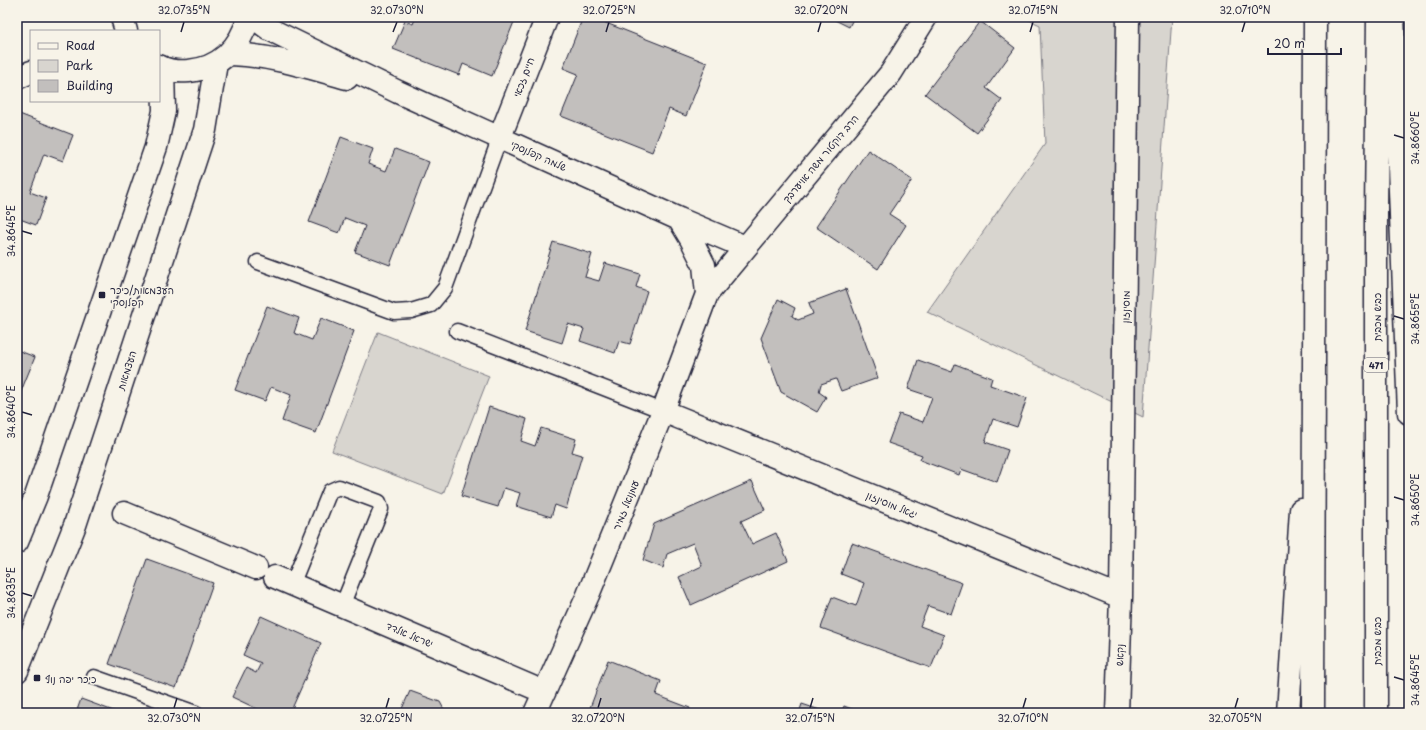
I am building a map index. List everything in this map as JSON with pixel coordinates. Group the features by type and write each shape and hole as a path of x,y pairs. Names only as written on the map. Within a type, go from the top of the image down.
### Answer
{"main road":[{"path":"122,17 126,30"},
{"path":"17,542 36,496 156,147 164,111 161,67 181,72 193,71 223,58 240,40 249,17"},
{"name":"שלמה קפלנסקי","path":"253,17 269,29 398,92 679,219 745,247"},
{"name":"חיים זכאי","path":"500,137 547,17"},
{"name":"הרב דוקטור משה אויערבך","path":"707,294 891,72 926,17"},
{"name":"מוסינזון","path":"1121,597 1128,17"},
{"path":"1314,713 1316,17"},
{"name":"כביש מכבית","path":"1376,713 1376,214 1378,17"},
{"path":"1393,17 1409,413"},
{"name":"שלמה קפלנסקי","path":"223,58 255,55 285,61 398,92"},
{"name":"העצמאות","path":"17,671 75,526 205,130 223,58"},
{"path":"17,78 30,72"},
{"path":"679,219 691,238 704,265 707,294"},
{"path":"1288,713 1316,267"},
{"name":"עמנואל זמיר","path":"535,713 588,595 663,411 707,294"},
{"name":"יגאל מוסינזון","path":"663,411 1121,597"},
{"name":"ישראל אלדד","path":"124,513 544,692"},
{"name":"נקאש","path":"1117,713 1121,597"}],"lane":[{"path":"258,262 394,312 411,311 431,305 444,288 500,137"},
{"path":"457,331 663,411"},
{"path":"274,577 330,491 339,487 379,502 382,509 342,606"},
{"path":"94,677 196,713"}],"green space":[{"path":"1023,17 1172,17 1143,417 927,312 1045,144 1040,25"},
{"path":"378,332 489,376 443,494 332,451"}],"building":[{"path":"416,17 516,17 492,76 463,64 459,75 393,49 405,21 413,24"},
{"path":"583,17 591,17 707,63 686,116 669,109 652,152 561,116 578,74 563,68"},
{"path":"829,17 854,17 849,27"},
{"path":"980,21 1015,48 986,88 1002,100 977,133 925,94"},
{"path":"17,113 73,135 63,161 44,154 30,192 46,198 36,225 17,218"},
{"path":"341,137 373,149 368,164 386,171 395,149 429,162 390,265 355,252 365,226 345,218 339,233 309,222"},
{"path":"868,150 912,180 889,214 906,225 878,269 816,227"},
{"path":"553,242 592,254 585,277 599,281 605,263 640,274 636,287 647,291 630,344 619,341 615,353 580,341 584,329 568,324 562,343 525,331"},
{"path":"846,289 878,378 841,391 836,379 821,384 819,392 826,397 817,412 781,392 761,338 778,299 795,308 792,316 798,320 813,314 809,303"},
{"path":"267,306 299,318 294,333 312,340 321,318 354,331 316,433 282,421 291,395 271,387 265,401 235,390"},
{"path":"17,350 35,357 17,401"},
{"path":"918,360 952,372 955,364 992,378 990,385 1027,398 1017,427 993,419 985,442 1008,450 997,482 961,469 959,475 920,460 922,455 888,443 899,414 923,422 932,397 908,389"},
{"path":"489,407 527,419 521,441 535,446 541,428 576,439 572,452 582,455 566,509 555,505 551,517 516,506 520,493 504,488 498,507 461,496"},
{"path":"752,481 765,510 741,521 752,544 776,533 788,561 691,605 679,577 702,566 693,543 667,554 663,568 643,560 654,524"},
{"path":"852,543 962,583 951,614 928,606 920,626 944,635 931,668 821,628 832,597 856,606 864,583 841,574"},
{"path":"147,559 213,583 176,688 109,664"},
{"path":"261,616 321,643 290,713 266,713 232,697 246,668 256,673 261,663 243,655"},
{"path":"608,660 661,681 656,695 690,708 688,713 588,713"},
{"path":"410,691 440,702 446,713 400,713"},
{"path":"81,699 119,713 76,713"},
{"path":"802,704 829,713 799,713"},
{"path":"844,706 862,713 841,713"}],"place":[{"name":"העצמאות/כיכר קפלנסקי","path":"102,295"},
{"name":"כיכר יפה נוף","path":"37,678"}]}
